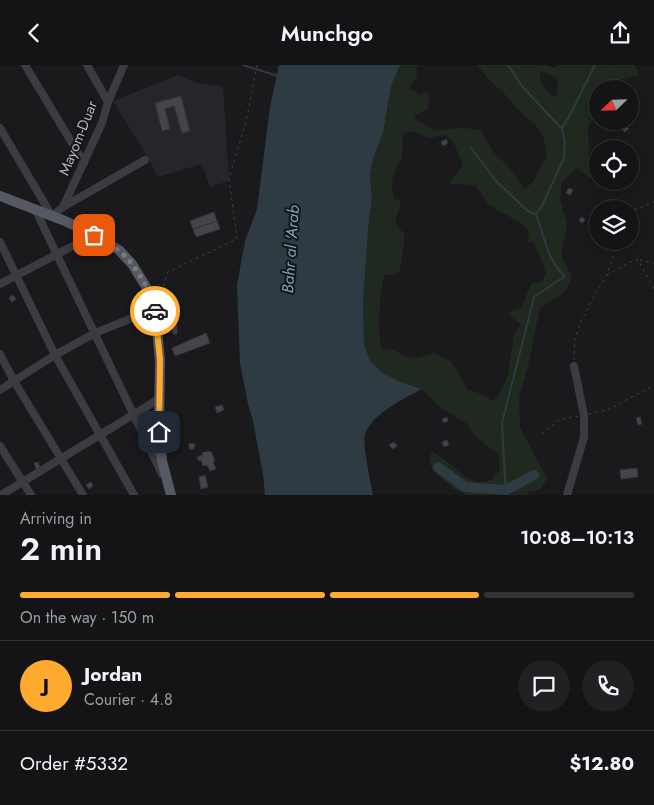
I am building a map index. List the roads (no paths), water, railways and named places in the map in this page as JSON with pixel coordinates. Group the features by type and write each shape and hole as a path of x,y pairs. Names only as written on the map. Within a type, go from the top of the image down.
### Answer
{"main road":[{"path":"0,196 52,215 94,235 119,250 132,264 148,290 155,309 160,360 159,432 162,461 170,492"}],"street":[{"path":"25,65 84,163"},
{"path":"87,65 108,102"},
{"name":"Mayom-Duar","path":"52,215 63,207 102,123 108,102 124,65"},
{"path":"0,129 52,215"},
{"path":"63,207 145,160"},
{"path":"36,209 170,492"},
{"path":"0,283 94,235"},
{"path":"0,242 55,355 134,495"},
{"path":"0,390 55,355 95,333 155,309"},
{"path":"0,354 14,381 83,495"},
{"path":"567,495 584,437 584,415 574,366"},
{"path":"1,495 159,399"},
{"path":"0,447 31,495"}],"water":[{"name":"Bahr al 'Arab","path":"279,65 400,65 391,86 383,133 373,159 370,174 372,199 363,301 364,344 370,361 383,373 422,389 382,413 369,426 365,434 364,439 373,495 265,495 253,421 240,363 237,285 245,241 257,209 270,107"}],"waterway":[{"path":"243,65 278,76"},
{"path":"508,65 522,86 561,128"},
{"path":"506,495 502,423 534,297 565,276 550,255 536,214 542,206 564,158 565,142 562,128 595,65"},
{"path":"471,148 496,181 529,212 536,214"},
{"path":"438,467 465,487 506,490 534,475"}]}
